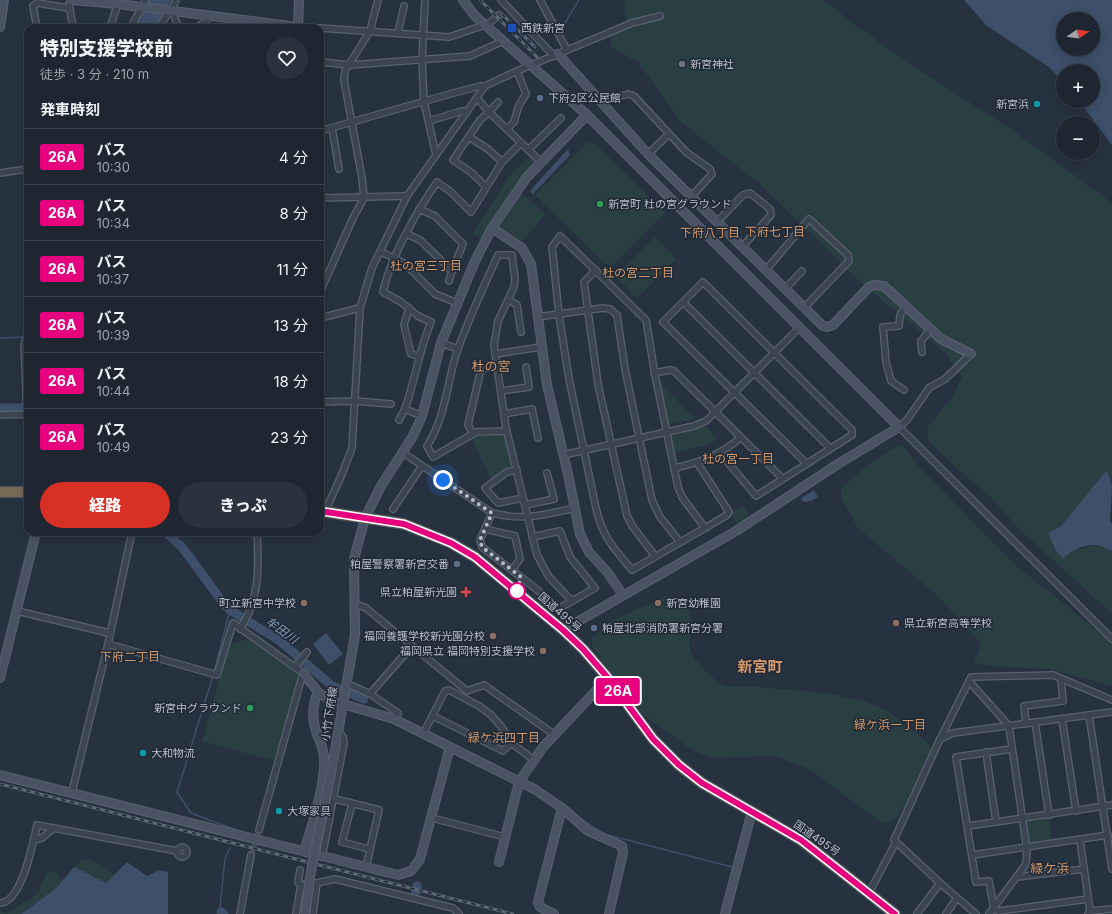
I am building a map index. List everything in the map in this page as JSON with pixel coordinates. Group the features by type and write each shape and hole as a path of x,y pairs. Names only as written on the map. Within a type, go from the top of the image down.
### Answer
{"highway":[{"path":"0,492 24,492"},
{"name":"国道495号","path":"324,512 414,527 465,550 489,567 563,630 608,678 664,751 702,783 801,840 895,914"}],"street":[{"path":"0,27 4,0"},
{"path":"133,24 146,0"},
{"path":"161,24 165,17 172,11 176,0"},
{"path":"298,24 299,0"},
{"path":"324,283 353,218 364,198 344,80 346,71 370,32 378,0"},
{"path":"425,0 422,35 424,102 436,155"},
{"path":"463,0 475,16 587,115 1112,639"},
{"path":"501,0 601,101 648,154 823,326 827,327 833,325 870,287 879,284 884,286 941,339 971,354 944,379 929,388 908,420 900,427 838,464 736,531 563,630"},
{"path":"540,0 567,50"},
{"path":"111,24 118,2"},
{"path":"36,24 34,6 37,4 118,2 142,8 209,16 244,24"},
{"path":"69,3 72,24"},
{"path":"398,33 404,6"},
{"path":"172,11 177,24"},
{"path":"324,28 449,37 484,24 488,24 499,15"},
{"path":"202,24 206,22 209,16"},
{"path":"324,130 480,86 485,86 530,65 632,23 660,16"},
{"path":"324,62 350,65 470,56 503,41"},
{"path":"507,129 514,122 519,105 526,94 517,71"},
{"path":"324,510 350,454 355,401 360,308 372,268 382,252 407,196 485,86"},
{"path":"601,101 628,94 634,96 686,152 710,169 712,174 691,197"},
{"path":"477,98 489,112 541,162"},
{"path":"486,187 472,173 453,160 480,120 498,102"},
{"path":"429,121 462,111 467,112"},
{"name":"小竹下府線","path":"305,914 311,871 332,768 342,701 355,635 356,604 354,559 365,518 381,486 422,416 441,343 457,303 492,228 520,186 587,115"},
{"path":"528,150 561,118"},
{"path":"332,128 340,169"},
{"path":"648,154 669,134"},
{"path":"469,136 488,149 502,162"},
{"path":"400,420 413,385 418,356 431,322 418,316 409,308 383,292 386,276 419,209 437,182 451,192 471,212 502,162 521,143"},
{"path":"0,173 24,170"},
{"path":"717,222 743,195 750,193 770,208 771,216 742,247"},
{"path":"324,198 407,196"},
{"path":"419,209 435,216 463,244 448,280"},
{"path":"766,270 809,219 848,255 849,261 804,308"},
{"path":"492,228 522,248 529,258 533,271 537,317 546,385 580,534 585,545 608,573 623,596"},
{"path":"407,234 420,240 452,271"},
{"path":"698,464 729,512 727,516 632,570 600,528 569,380 559,315 552,247 560,236 646,320 654,373 674,468 682,497 705,528"},
{"path":"382,252 404,263 435,294 457,303"},
{"path":"507,431 498,432 487,430 473,434 433,457 427,446 441,416 458,349 498,255 510,254 512,255 515,279 508,300 498,321 494,336 495,354 507,431 532,537 542,565 552,581 572,601"},
{"path":"596,270 584,282 598,384 627,516 633,527 655,556"},
{"path":"785,289 802,271"},
{"path":"720,453 756,496 782,478 852,435 852,430 702,282 663,322 806,463"},
{"path":"508,300 517,305 521,332"},
{"path":"683,302 830,448"},
{"path":"904,390 891,381 886,362 883,327 899,326 900,316 905,307"},
{"path":"324,317 360,308"},
{"path":"409,308 404,325 411,354 418,356"},
{"path":"537,317 610,309 617,315 625,369 654,506 660,517 680,542"},
{"path":"563,455 694,426 706,421 800,327"},
{"path":"922,352 921,341 930,329"},
{"path":"441,343 458,349"},
{"path":"495,354 541,347"},
{"path":"473,434 468,425 481,369 497,366"},
{"path":"501,391 529,387 526,367"},
{"path":"654,373 670,370 674,372 782,478"},
{"path":"324,402 355,401 391,404"},
{"path":"405,409 422,416"},
{"path":"504,414 532,409 538,438"},
{"path":"0,415 24,413"},
{"path":"674,468 698,464 720,453 740,438"},
{"path":"402,452 492,513 509,517 528,518 574,508"},
{"path":"393,510 422,466"},
{"path":"517,470 507,472 485,488 498,503 523,498"},
{"path":"525,505 554,499 548,473"},
{"path":"492,513 480,540 482,547 540,592"},
{"path":"485,529 515,536 520,559 512,570"},
{"path":"532,537 560,531 570,557 595,588 558,609"},
{"path":"0,678 35,536"},
{"path":"72,792 108,644 109,633 131,536"},
{"path":"241,628 248,615 257,587 259,564 257,536"},
{"path":"356,604 366,608 467,691 484,685 555,735"},
{"path":"17,611 109,633"},
{"path":"108,644 217,675 233,622 303,673 318,692 329,700 342,701 394,719 450,746 540,792 562,808 582,827 595,836 622,846 623,853 609,914"},
{"path":"370,694 412,646"},
{"path":"295,667 307,652"},
{"path":"259,830 303,673"},
{"path":"870,893 896,842 894,840 940,739 971,677 1053,676 1112,700"},
{"path":"499,862 519,782 533,759 608,678"},
{"path":"1026,724 1024,706 1063,701 1061,679"},
{"path":"969,680 1009,726 1027,847 1026,864 991,912"},
{"path":"345,684 370,694 398,713 394,719"},
{"path":"423,734 445,691 449,690 479,706 490,714 501,726 511,743 533,759"},
{"path":"304,852 324,767 323,751 316,732 314,719 314,702 318,692"},
{"path":"940,739 952,733 1112,712"},
{"path":"1089,715 1104,807 1112,869"},
{"path":"433,716 503,751 511,743"},
{"path":"1062,719 1076,811"},
{"path":"1035,722 1049,815"},
{"path":"322,857 335,799 344,743 343,737 338,730"},
{"path":"0,775 398,875 411,871 420,859 450,746"},
{"path":"991,912 989,881 976,882 956,757 1012,749"},
{"path":"986,752 996,822"},
{"path":"335,799 379,810 369,849 366,868"},
{"path":"352,804 342,842 369,849"},
{"path":"968,826 1112,805"},
{"path":"554,914 540,907 538,902 562,808"},
{"path":"725,914 752,811"},
{"path":"432,818 505,837"},
{"path":"0,903 6,902 11,898 20,884 34,840 37,825 177,852"},
{"path":"34,840 42,838 54,828"},
{"path":"972,855 1108,835"},
{"path":"1080,840 1089,913 1103,912 1112,909"},
{"path":"896,842 940,884 976,914"},
{"path":"240,914 251,855"},
{"path":"1017,877 1084,869"},
{"path":"300,870 298,882 302,888"},
{"path":"296,914 298,897 306,883 317,883 335,879 453,908 460,914"},
{"path":"312,914 317,883"},
{"path":"917,914 940,884"},
{"path":"946,914 957,898"},
{"path":"991,912 1088,899"}],"green space":[{"path":"624,0 824,0 856,26 921,71 1009,128 1112,203 1112,486 1107,471 1061,526 1068,553 1095,545 1112,551 1112,614 1017,527 989,495 963,474 928,440 928,427 953,396 962,377 945,353 856,278 760,184 682,123 638,62 611,47 611,34 628,30"},
{"name":"新宮町 杜の宮グラウンド","path":"587,143 594,143 665,213 613,265 606,264 535,195"},
{"path":"530,157 535,162 512,189 481,239 473,234 509,176"},
{"path":"522,193 545,215 522,241 499,227"},
{"path":"655,237 676,259 637,298 615,276"},
{"path":"659,381 695,419 668,425"},
{"path":"705,425 717,439 706,445 673,453 669,436"},
{"path":"487,433 504,433 512,468 491,479 472,439 477,435"},
{"path":"898,445 902,446 907,451 921,469 1013,563 1109,640 1112,644 1112,686 1049,669 1001,667 974,663 981,644 940,598 858,528 841,498 842,487 874,460"},
{"path":"743,505 749,515 737,523 731,512"},
{"path":"666,596 675,598 686,606 690,619 690,647 692,654 705,670 721,684 821,693 851,698 879,707 888,712 926,741 932,752 930,764 922,781 895,819 889,823 883,824 809,769 775,756 715,758 694,751 647,718 639,710 593,648 591,639 612,621"},
{"name":"新宮中グラウンド","path":"248,639 299,675 274,761 202,741 229,645"},
{"path":"1049,817 1052,840 1029,843 1025,820"},
{"path":"89,859 100,864 114,875 106,883 74,867 82,860"},
{"path":"49,871 56,873 62,881 55,889 21,914 0,914 0,911 7,913 33,897"}],"water":[{"path":"149,0 171,0 157,24 136,24"},
{"path":"964,0 1112,0 1112,145 1100,129 1100,116 1090,116 1084,108 1100,108 1100,64 1056,64 1056,74 1049,67 987,26"},
{"path":"568,149 570,155 533,194 530,191"},
{"path":"1107,470 1112,486 1110,521 1112,524 1112,551 1099,546 1090,545 1073,551 1063,559 1055,549 1048,533 1061,526"},
{"path":"814,490 818,497 811,501 803,502 801,498"},
{"path":"326,633 343,654 329,665 313,644"},
{"path":"127,862 147,876 159,870 168,872 168,914 21,914 55,889 74,867 106,883"}],"waterway":[{"path":"560,31 579,0"},
{"path":"0,338 24,337"},
{"path":"0,408 21,408 24,406"},
{"name":"牟田川","path":"170,536 182,547 230,610 280,641 332,686 364,699"},
{"path":"214,672 230,610"},
{"path":"213,676 177,792 191,813 233,829"},
{"path":"563,803 581,819 604,834 732,867"},
{"path":"221,914 220,907 225,859 230,848"},
{"path":"729,914 737,882"},
{"name":"牟田川","path":"415,896 417,886"}],"tunnel":[{"path":"251,855 259,830"}],"railway":[{"path":"480,0 537,57"},
{"path":"502,14 535,47"},
{"path":"0,784 513,914"}],"bus line":[{"name":"26A","path":"324,512 404,524 426,531 465,550 475,557 489,567 563,630 583,649 608,678 653,739 679,765 702,783 801,840 834,864 895,914"}],"place":[{"name":"西鉄新宮","path":"512,28"},
{"name":"新宮神社","path":"682,64"},
{"name":"下府2区公民館","path":"540,98"},
{"name":"新宮浜","path":"1037,104"},
{"name":"新宮町 杜の宮グラウンド","path":"600,204"},
{"name":"粕屋警察署新宮交番","path":"457,564"},
{"name":"県立粕屋新光園","path":"466,592"},
{"name":"町立新宮中学校","path":"304,603"},
{"name":"新宮幼稚園","path":"658,603"},
{"name":"県立新宮高等学校","path":"896,623"},
{"name":"粕屋北部消防署新宮分署","path":"594,628"},
{"name":"福岡養護学校新光園分校","path":"493,636"},
{"name":"福岡県立 福岡特別支援学校","path":"543,651"},
{"name":"新宮中グラウンド","path":"250,708"},
{"name":"大和物流","path":"143,753"},
{"name":"大塚家具","path":"279,811"}],"district":[{"name":"下府七丁目","path":"775,231"},
{"name":"下府八丁目","path":"710,232"},
{"name":"杜の宮三丁目","path":"426,265"},
{"name":"杜の宮二丁目","path":"638,272"},
{"name":"杜の宮","path":"491,366"},
{"name":"杜の宮一丁目","path":"738,458"},
{"name":"下府二丁目","path":"130,656"},
{"name":"新宮町","path":"760,666"},
{"name":"緑ケ浜一丁目","path":"890,724"},
{"name":"緑ケ浜四丁目","path":"504,737"},
{"name":"緑ケ浜","path":"1050,868"}],"route":[{"path":"443,480 492,513 480,540 481,544 484,551 521,577 517,591"}]}
